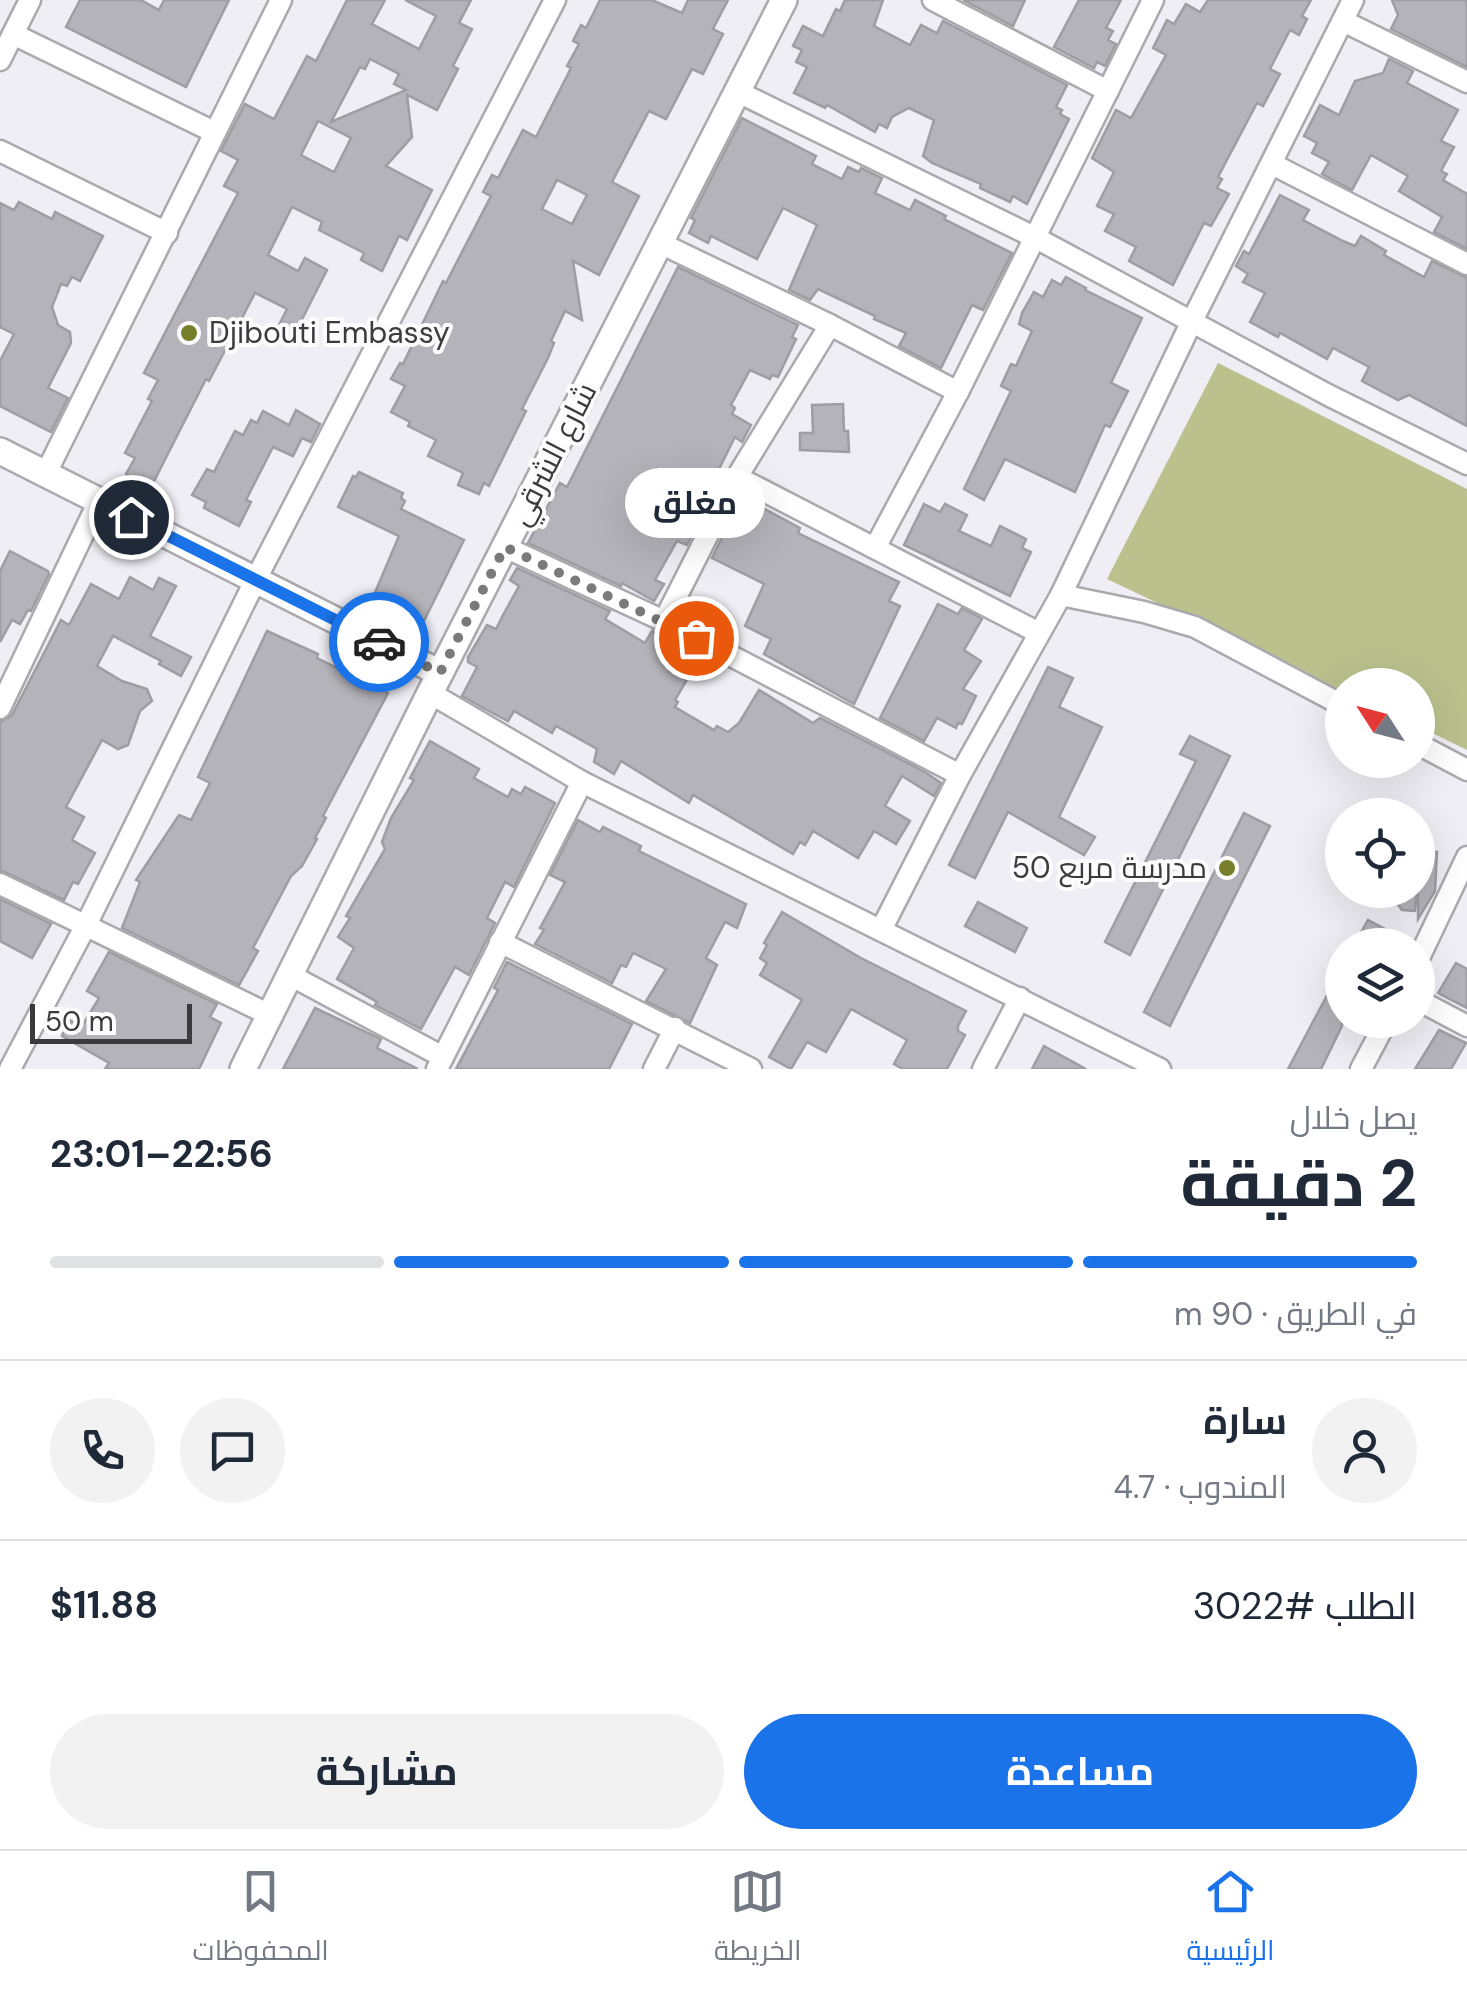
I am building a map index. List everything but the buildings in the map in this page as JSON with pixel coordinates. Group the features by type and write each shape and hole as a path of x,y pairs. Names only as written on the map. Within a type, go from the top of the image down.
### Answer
{"street":[{"path":"0,60 30,0"},
{"path":"46,472 281,0"},
{"path":"10,1069 86,925 256,579 555,0"},
{"name":"شارع الشرقي","path":"244,1069 272,1016 288,974 784,0"},
{"path":"934,0 1108,91"},
{"path":"876,546 1036,238 1152,0"},
{"path":"881,930 960,775 1061,595 1192,321 1353,0"},
{"path":"1343,21 1467,82"},
{"path":"12,34 214,132"},
{"path":"736,91 1036,238 1328,395 1467,464"},
{"path":"0,151 167,233"},
{"path":"1272,164 1467,264"},
{"path":"660,243 958,392"},
{"path":"664,621 738,477 830,325"},
{"path":"0,451 256,579 435,683 582,782 1160,1069"},
{"path":"738,477 1039,632"},
{"path":"0,708 99,501"},
{"path":"505,547 664,621 960,775"},
{"path":"1061,595 1195,627 1325,696"},
{"path":"1435,753 1467,770"},
{"path":"288,974 440,1063 582,782"},
{"path":"1433,928 1467,857"},
{"path":"0,884 272,1016"},
{"path":"500,942 751,1069"},
{"path":"983,1069 1020,998"},
{"path":"1435,1009 1467,1026"},
{"path":"654,1069 675,1028"},
{"path":"1362,1069 1378,1038"}],"green space":[{"path":"1218,363 1467,489 1467,750 1435,734 1435,668 1325,668 1325,683 1107,579"}],"way so far":[{"path":"379,642 440,673 505,547 696,638"}],"place":[{"name":"Djibouti Embassy","path":"189,333"},
{"name":"مغلق","path":"696,638"},
{"name":"مدرسة مربع 50","path":"1227,868"}],"route":[{"path":"131,517 379,642"}]}
